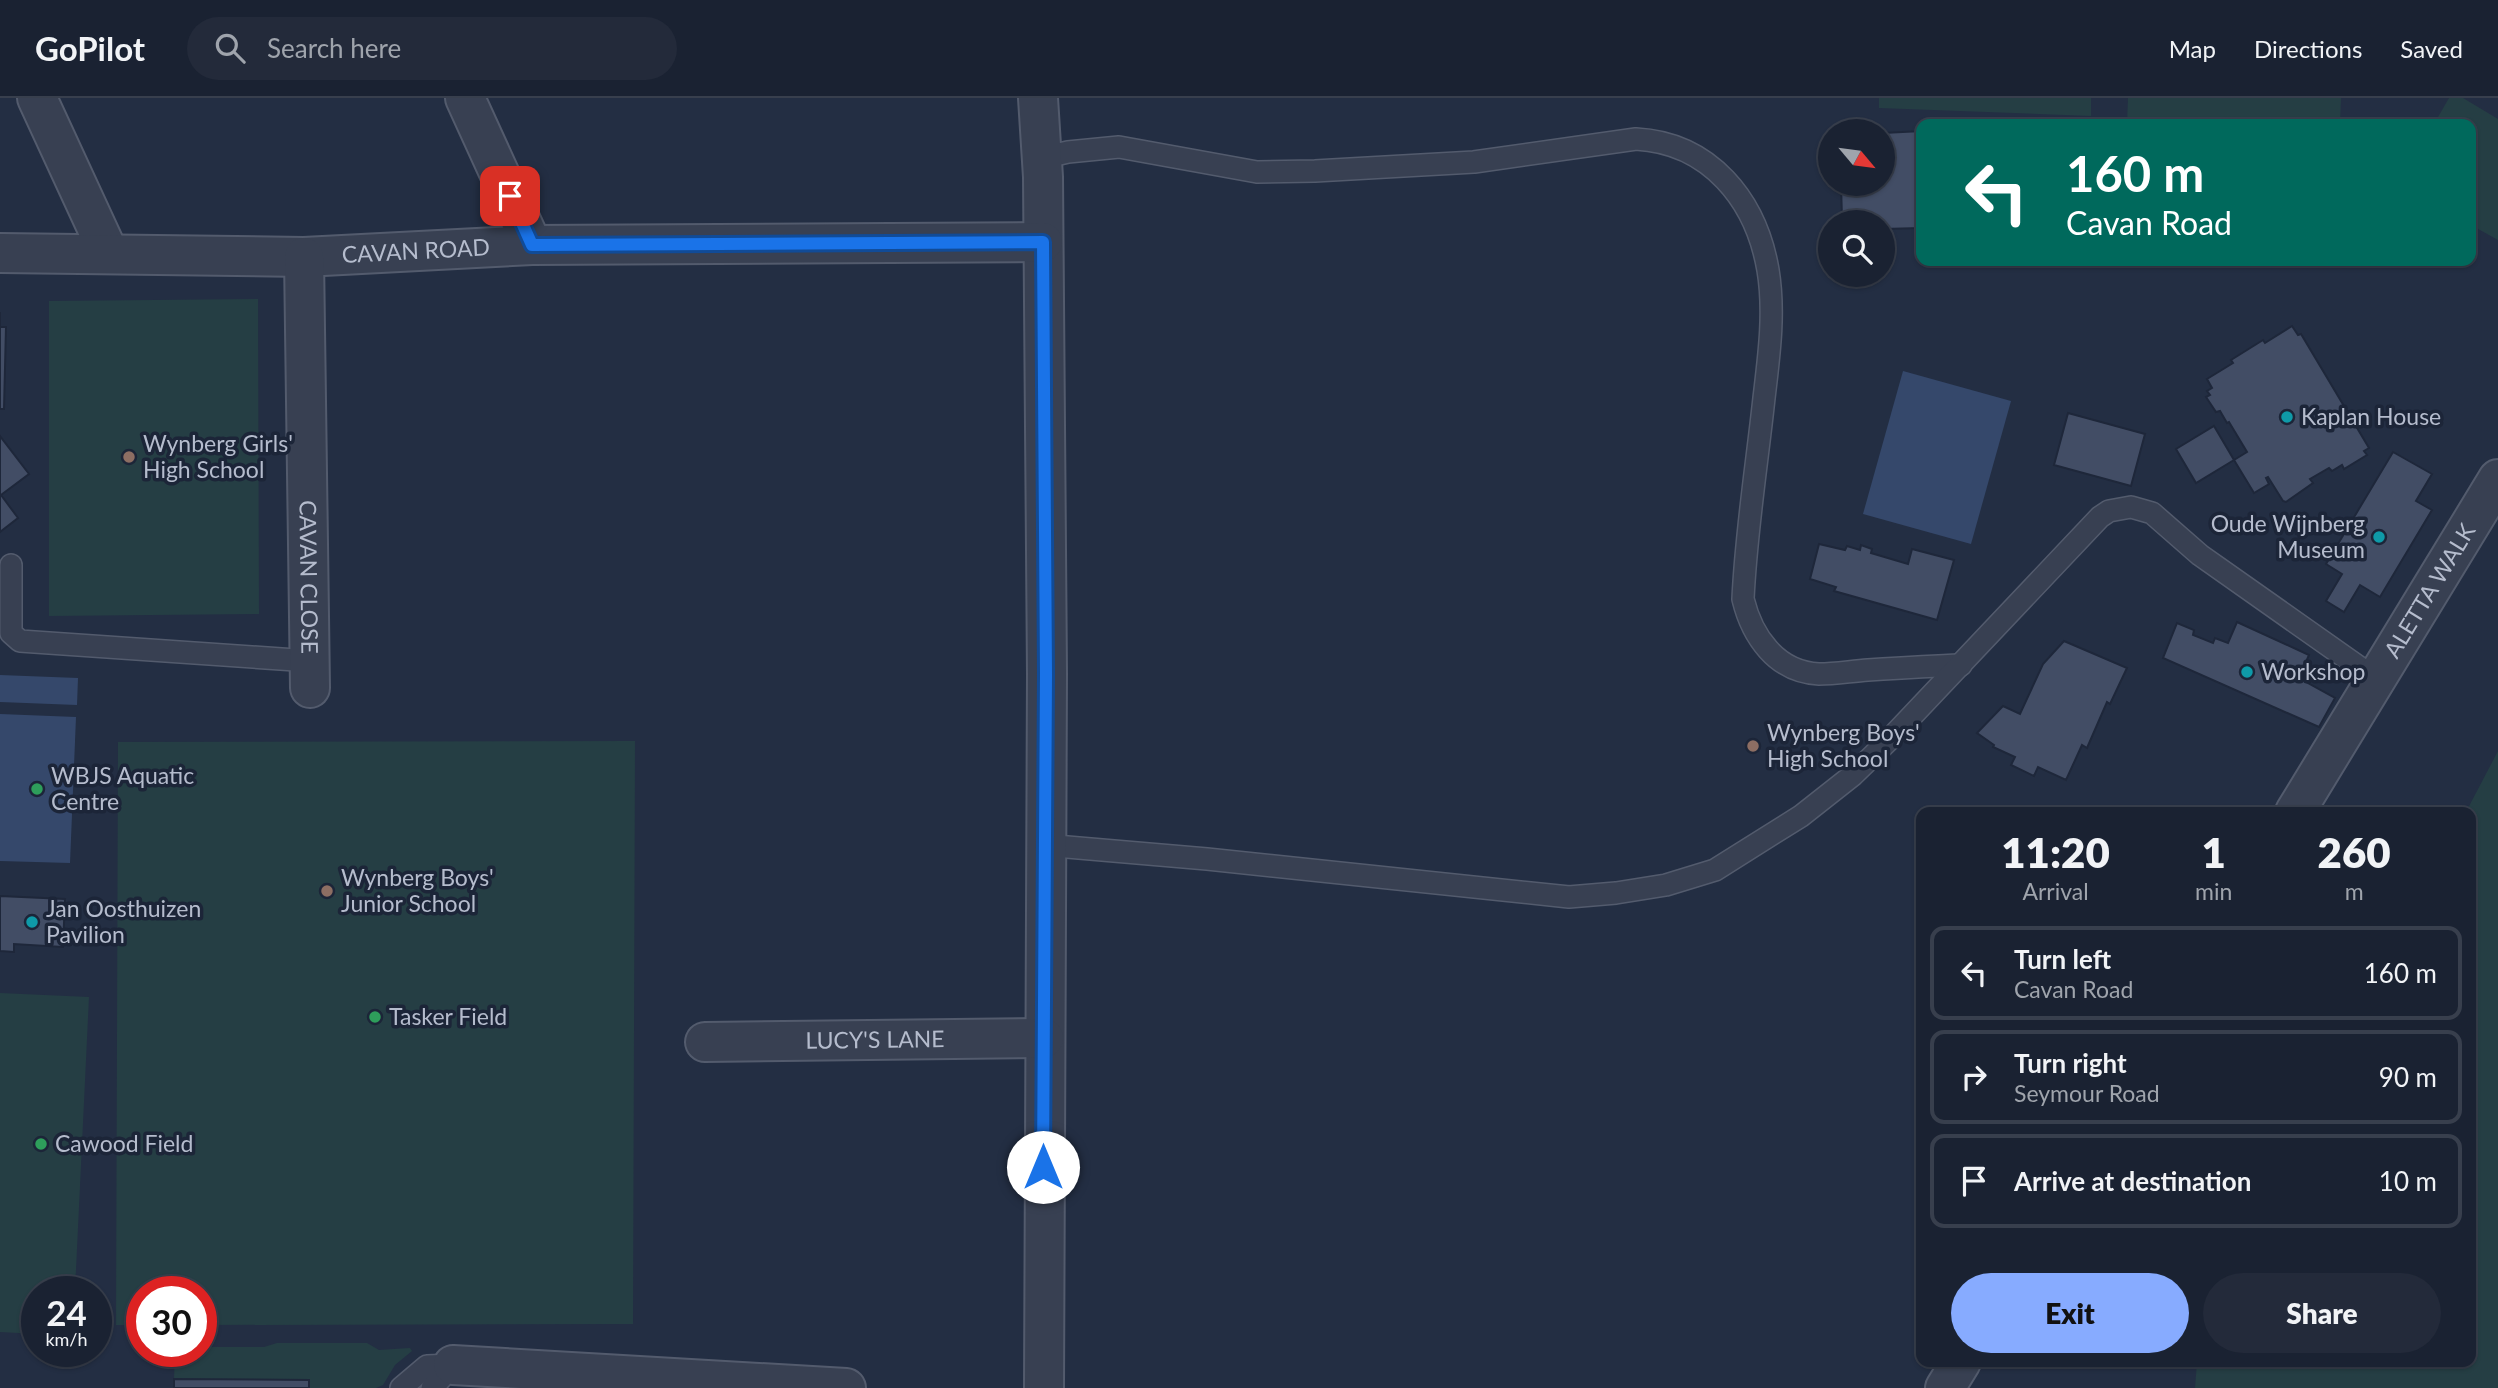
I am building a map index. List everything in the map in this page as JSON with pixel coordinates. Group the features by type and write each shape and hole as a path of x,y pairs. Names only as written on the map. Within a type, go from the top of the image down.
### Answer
{"street":[{"path":"37,98 109,254"},
{"path":"465,98 532,245"},
{"path":"1038,98 1042,158 1046,660 1044,1388"},
{"name":"CAVAN ROAD","path":"0,253 304,257 532,245 1043,242"},
{"name":"CAVAN CLOSE","path":"304,257 310,675"},
{"name":"ALETTA WALK","path":"2298,807 2498,479"},
{"name":"LUCY'S LANE","path":"705,1042 1044,1038"},
{"path":"1945,1388 1958,1367"},
{"path":"443,1376 846,1388"}],"lane":[{"path":"1042,158 1068,152 1119,148 1257,172 1474,162 1636,139 1656,140 1695,154 1713,166 1740,200 1753,221 1768,270 1769,358 1743,599 1756,637 1784,663 1817,674 1961,664"},
{"path":"1044,845 1208,859 1569,897 1666,885 1715,870 1801,817 1853,775 2100,517 2109,511 2131,507 2141,508 2160,519 2200,555 2375,679"},
{"path":"11,565 11,633 20,641 310,675"},
{"path":"401,1388 427,1366 443,1376"}],"green space":[{"path":"1879,98 2091,98 2091,116 1879,108"},
{"path":"2128,98 2341,98 2340,119 2127,119"},
{"path":"2449,98 2463,98 2498,119 2498,240 2476,228 2476,119 2437,119"},
{"name":"Wynberg Girls' High School","path":"258,299 259,614 49,616 49,301"},
{"name":"Tasker Field","path":"635,741 633,1324 217,1325 217,1276 126,1276 126,1325 116,1325 118,742"},
{"path":"2498,751 2498,1388 2195,1388 2197,1367 2476,1367 2476,807 2469,807"},
{"name":"Cawood Field","path":"0,993 89,997 76,1276 21,1276 21,1333 0,1332"},
{"path":"277,1343 367,1343 379,1350 410,1348 412,1351 395,1365 383,1385 376,1388 309,1388 309,1380 174,1379 174,1367 217,1367 217,1347 264,1347"}],"water":[{"path":"1903,371 2011,401 1971,544 1863,514"},
{"path":"0,675 78,678 77,705 0,702"},
{"name":"WBJS Aquatic Centre","path":"0,714 76,717 70,863 0,861"}],"building":[{"path":"1916,131 1916,228 1895,229 1895,210 1842,210 1841,196 1895,196 1895,132"},
{"name":"Kaplan House","path":"2292,326 2298,335 2301,334 2369,448 2364,451 2367,455 2344,469 2342,465 2332,471 2329,468 2310,479 2313,483 2286,502 2268,477 2266,478 2269,484 2254,493 2234,460 2247,452 2229,422 2227,423 2220,411 2216,412 2206,397 2210,395 2207,391 2212,388 2207,379 2263,340 2265,343"},
{"path":"0,327 6,327 4,409 0,409"},
{"path":"2068,413 2145,434 2131,486 2054,465"},
{"path":"2214,426 2234,460 2196,483 2176,449"},
{"path":"0,436 29,474 1,495 18,518 0,532"},
{"name":"Oude Wijnberg Museum","path":"2393,452 2432,474 2416,501 2432,510 2380,597 2360,585 2344,612 2326,601 2342,574 2326,564"},
{"path":"1819,544 1845,550 1847,546 1860,550 1861,545 1872,549 1871,553 1908,564 1912,549 1954,560 1937,620 1834,591 1836,587 1810,579"},
{"name":"Workshop","path":"2237,622 2309,655 2299,678 2335,698 2319,727 2163,658 2177,623 2194,630 2193,635 2213,643 2215,638 2228,643"},
{"path":"2064,641 2127,668 2110,704 2107,702 2087,748 2082,745 2066,780 2038,767 2034,776 2011,765 2015,757 1993,747 1994,745 1977,733 2003,706 2020,714 2043,664"},
{"name":"Jan Oosthuizen Pavilion","path":"0,896 65,899 63,947 14,944 14,952 0,951"},
{"path":"174,1379 309,1380 309,1388 174,1388"}],"place":[{"name":"Kaplan House","path":"2287,417"},
{"name":"Wynberg Girls' High School","path":"129,457"},
{"name":"Oude Wijnberg Museum","path":"2379,537"},
{"name":"Workshop","path":"2247,672"},
{"name":"Wynberg Boys' High School","path":"1753,746"},
{"name":"WBJS Aquatic Centre","path":"37,789"},
{"name":"Wynberg Boys' Junior School","path":"327,891"},
{"name":"Jan Oosthuizen Pavilion","path":"32,922"},
{"name":"Tasker Field","path":"375,1017"},
{"name":"Cawood Field","path":"41,1144"}],"route":[{"path":"510,196 532,245 1043,242 1046,674 1043,1167"}]}
